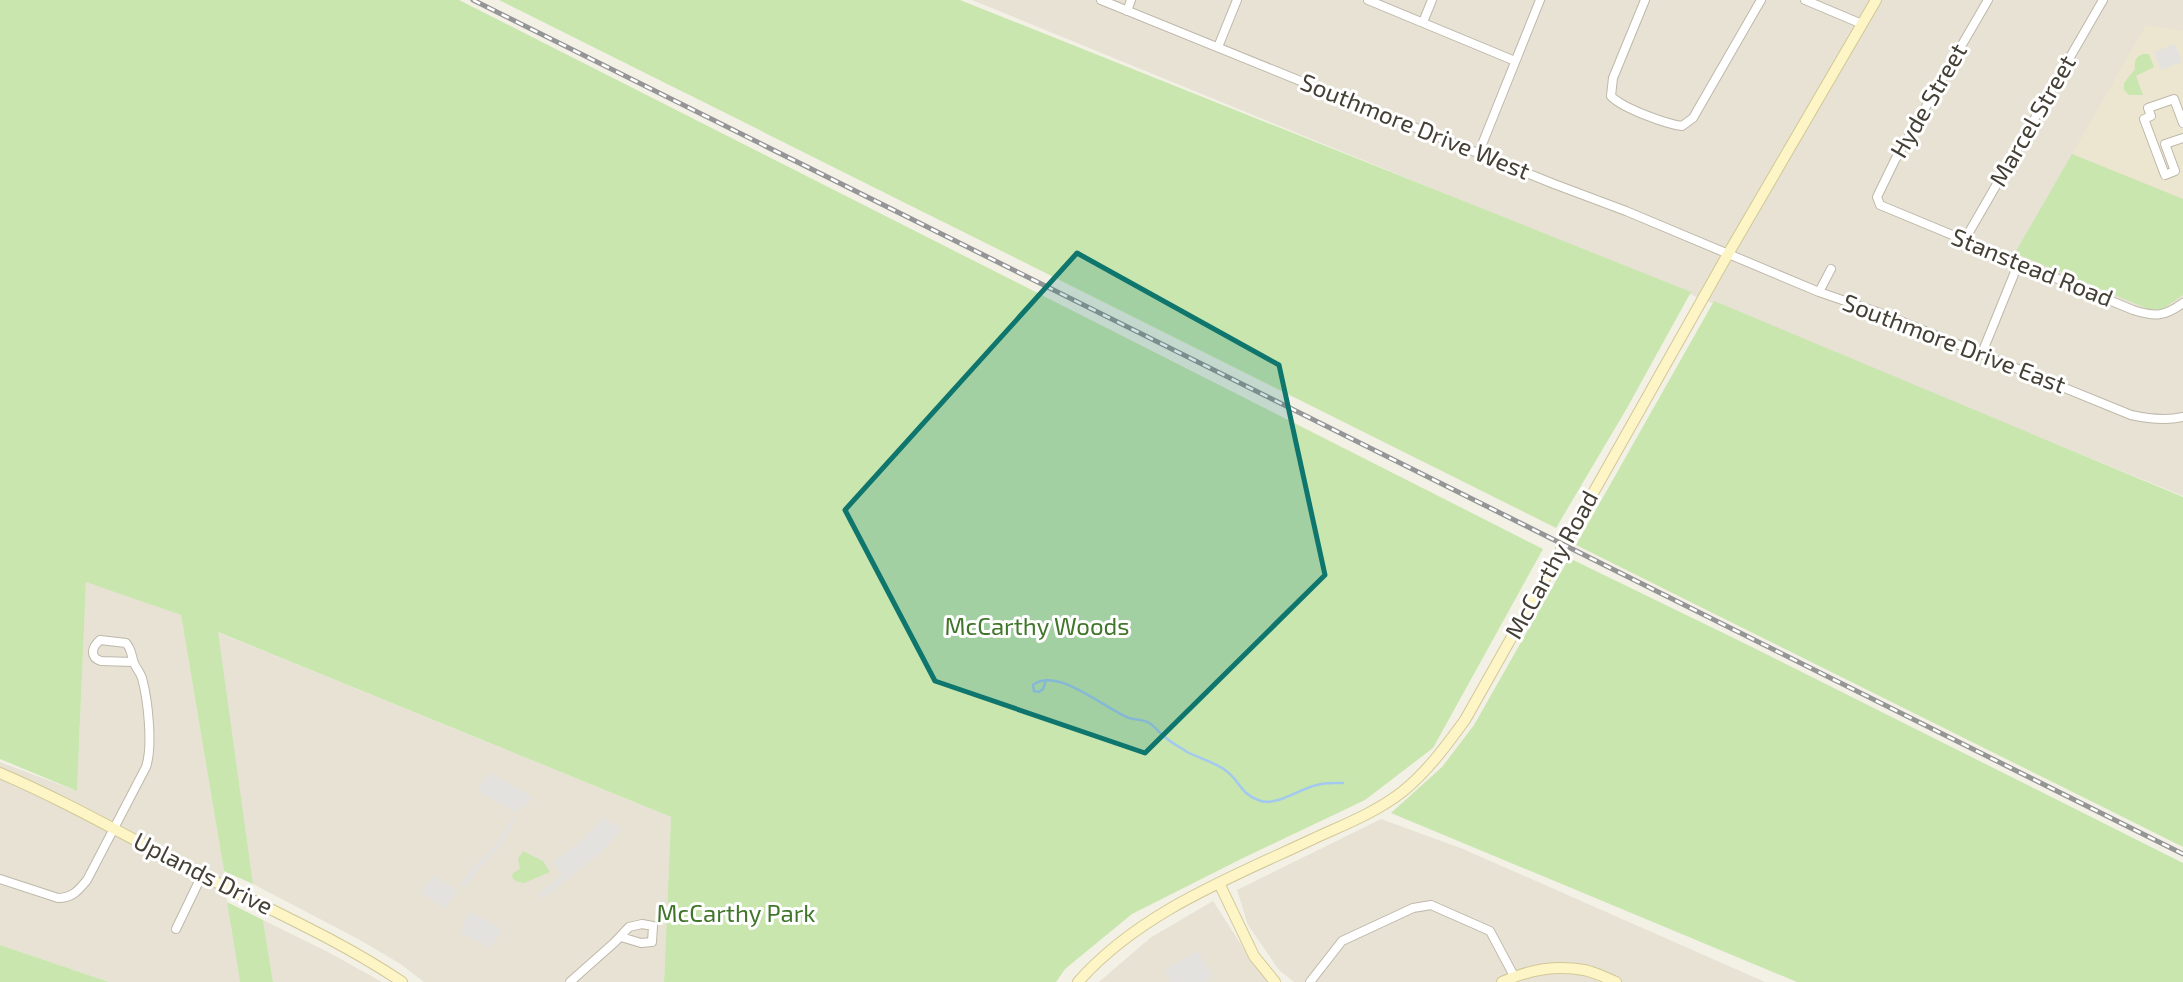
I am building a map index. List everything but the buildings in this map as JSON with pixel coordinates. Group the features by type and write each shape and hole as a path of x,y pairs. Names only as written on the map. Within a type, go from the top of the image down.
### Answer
{"street":[{"name":"Southmore Drive West","path":"1101,0 1728,254"},
{"path":"1127,11 1131,0"},
{"path":"1218,47 1237,0"},
{"path":"1368,0 1515,61"},
{"path":"1423,22 1432,0"},
{"path":"1479,152 1540,0"},
{"path":"1645,0 1613,78 1611,96 1616,102 1673,125 1682,126 1693,118 1761,0"},
{"path":"1805,0 1862,24"},
{"name":"McCarthy Road","path":"1078,982 1097,961 1145,923 1219,883 1387,803 1443,752 1465,720 1728,254 1876,0"},
{"name":"Hyde Street","path":"1880,205 1877,197 1895,160 1988,0"},
{"name":"Marcel Street","path":"1964,241 2103,0"},
{"path":"2183,123 2174,99 2148,108 2151,116 2144,119 2165,175 2175,171 2165,144 2183,138"},
{"name":"Stanstead Road","path":"1880,205 2152,316 2170,313 2183,303"},
{"name":"Southmore Drive East","path":"1728,254 1819,292 1982,353 2131,415 2168,420 2183,417"},
{"path":"1982,353 2019,262"},
{"path":"1819,292 1831,269"},
{"path":"0,879 58,898 75,894 87,880 144,772 149,757 150,737 142,677 133,662 132,650 126,643 100,640 93,646 92,653 96,660 101,662 133,662"},
{"name":"Uplands Drive","path":"0,773 326,936 402,982"},
{"path":"176,929 202,875"},
{"path":"1219,883 1254,956 1275,982"},
{"path":"1310,982 1342,941 1413,908 1431,905 1489,932 1500,947 1514,976"},
{"path":"570,982 621,937"},
{"path":"1502,982 1514,976 1549,968 1586,970 1616,982"}],"highlighted area":[{"path":"1077,253 1279,365 1325,575 1145,753 935,681 845,510"}],"shaded area":[{"path":"972,0 2183,0 2183,496"},
{"path":"2146,25 2183,31 2183,199 2072,154"},
{"path":"2175,44 2182,62 2161,70 2154,52"},
{"path":"86,581 181,615 240,982 109,982 0,945 0,762 77,791"},
{"path":"217,632 671,817 664,982 424,982 399,963 360,940 253,884"},
{"path":"489,772 532,797 527,805 514,812 478,791"},
{"path":"512,817 516,819 502,844 465,888 460,885 473,867 499,841"},
{"path":"604,817 621,829 602,852 542,899 538,894 562,875 553,862 582,840"},
{"path":"1381,819 1463,849 1765,982 1294,982 1279,970 1248,925 1237,890"},
{"path":"433,875 457,890 445,909 421,893"},
{"path":"1213,901 1253,963 1269,982 1099,982 1150,938"},
{"path":"470,912 502,929 491,948 460,932"},
{"path":"263,920 328,952 382,982 273,982"},
{"path":"1197,951 1213,977 1207,982 1170,982 1164,970"}],"green space":[{"path":"0,0 459,0 1543,549 1433,748 1365,800 1132,914 1065,969 1056,982 664,982 671,817 218,632 253,884 224,871 181,615 86,582 77,791 0,759"},
{"path":"499,0 960,0 1691,292 1556,528"},
{"path":"2149,54 2154,67 2136,76 2143,95 2129,95 2124,90 2124,83 2135,69 2137,58"},
{"path":"2072,154 2183,199 2183,295 2163,309 2148,309 2015,253"},
{"path":"1714,301 2183,497 2183,847 1576,545"},
{"path":"1569,558 2183,863 2183,982 1797,982 1391,813 1442,767 1474,725"},
{"path":"523,851 543,861 550,872 524,883 515,881 513,873 520,869 518,859"},
{"path":"227,902 263,920 273,982 240,982"},
{"path":"0,945 109,982 0,982"}],"waterway":[{"path":"1046,680 1043,689 1034,691 1033,685 1043,681 1055,681 1081,691 1129,718 1147,722 1187,752 1225,770 1244,791 1261,801 1274,801 1320,784 1343,783"}],"railway":[{"path":"473,0 2183,854"}],"park label":[{"name":"McCarthy Woods","path":"1037,627"},
{"name":"McCarthy Park","path":"736,914"}]}
